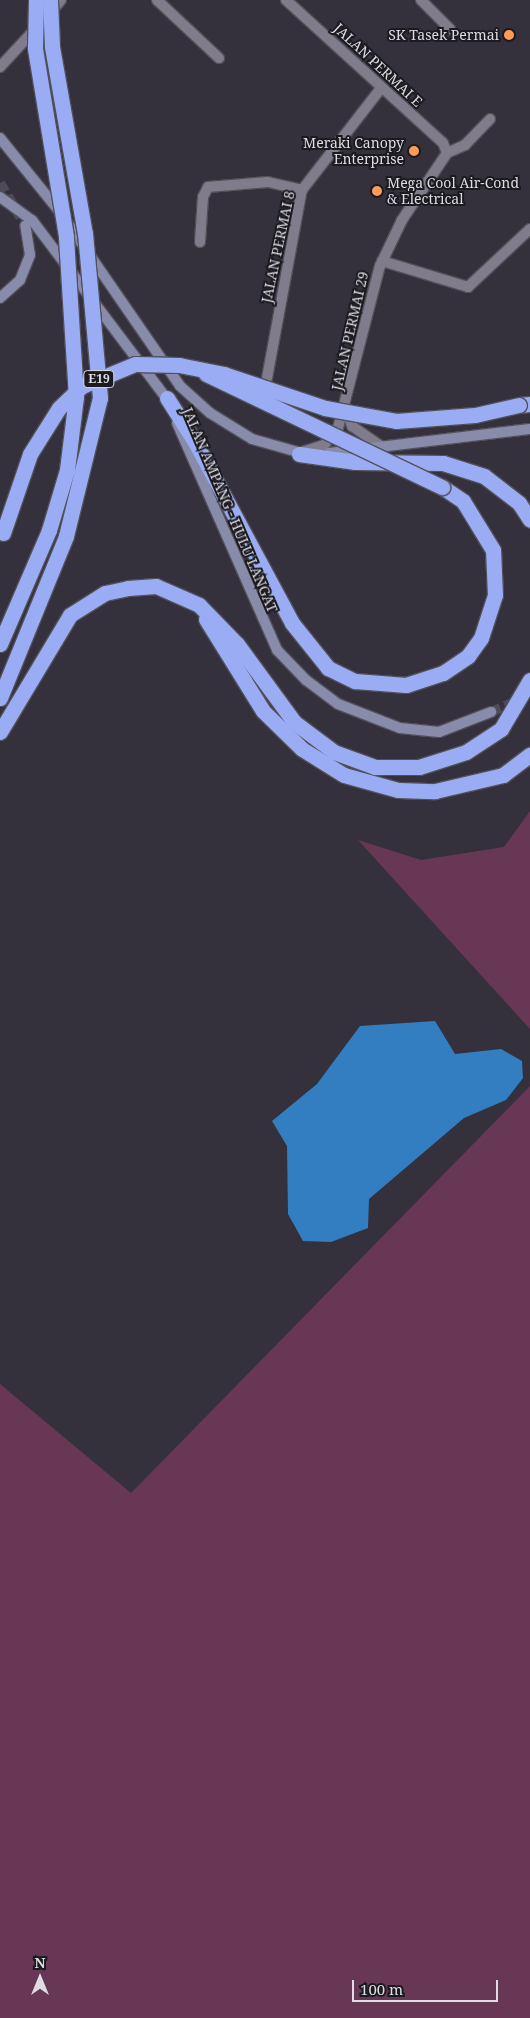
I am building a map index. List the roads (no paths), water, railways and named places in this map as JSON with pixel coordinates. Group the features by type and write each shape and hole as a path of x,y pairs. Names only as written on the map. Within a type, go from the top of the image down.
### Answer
{"highway":[{"name":"E19","path":"0,644 48,530 67,470 76,398 66,236 35,48 36,0"},
{"name":"E19","path":"0,698 66,536 100,398 85,234 52,46 50,0"},
{"path":"0,541 30,454 59,408 82,386 135,364 178,365 202,372 224,374 325,408 396,421 475,415 525,404"},
{"path":"167,398 195,442 292,623 328,668 355,681 406,685 443,673 468,656 481,638 495,595 493,550 463,501 442,487 225,386 202,372"},
{"path":"299,454 356,462 443,463 484,476 519,504 530,520"},
{"path":"0,732 70,615 105,593 128,588 156,586 198,606 238,644 294,722 334,752 375,767 419,767 466,752 501,729 530,680"},
{"path":"198,606 264,710 302,750 344,775 398,790 435,791 503,775 530,755"}],"street":[{"path":"0,67 61,0"},
{"path":"156,0 219,58"},
{"name":"JALAN PERMAI E","path":"286,0 443,143 447,153"},
{"path":"421,0 450,29"},
{"name":"JALAN PERMAI 8","path":"267,378 302,190 382,87"},
{"path":"447,153 470,142 490,119"},
{"name":"JALAN AMPANG - HULU LANGAT","path":"0,138 40,189 180,386 210,413 252,439 299,454 384,448 530,429"},
{"name":"JALAN PERMAI 29","path":"299,454 324,445 338,428 346,408 382,261 402,220 447,153"},
{"path":"200,242 203,197 208,187 268,182 302,190"},
{"name":"JALAN AMPANG - HULU LANGAT","path":"0,197 32,220 167,398 277,650 306,680 338,704 400,728 439,732 491,712"},
{"path":"0,298 20,280 30,255 25,225"},
{"name":"JALAN PERMAI 29","path":"382,261 468,287 530,230"},
{"path":"346,408 352,426 384,448"},
{"path":"515,432 530,433"}],"water":[{"path":"435,1021 455,1054 501,1049 522,1061 523,1078 506,1100 464,1118 369,1199 368,1228 331,1242 303,1241 288,1214 287,1146 272,1121 317,1084 360,1026"}],"tunnel":[{"path":"0,183 25,225"},
{"path":"491,712 519,700"}],"place":[{"name":"SK Tasek Permai","path":"509,35"},
{"name":"Meraki Canopy Enterprise","path":"414,151"},
{"name":"Mega Cool Air-Cond & Electrical","path":"377,191"}]}
